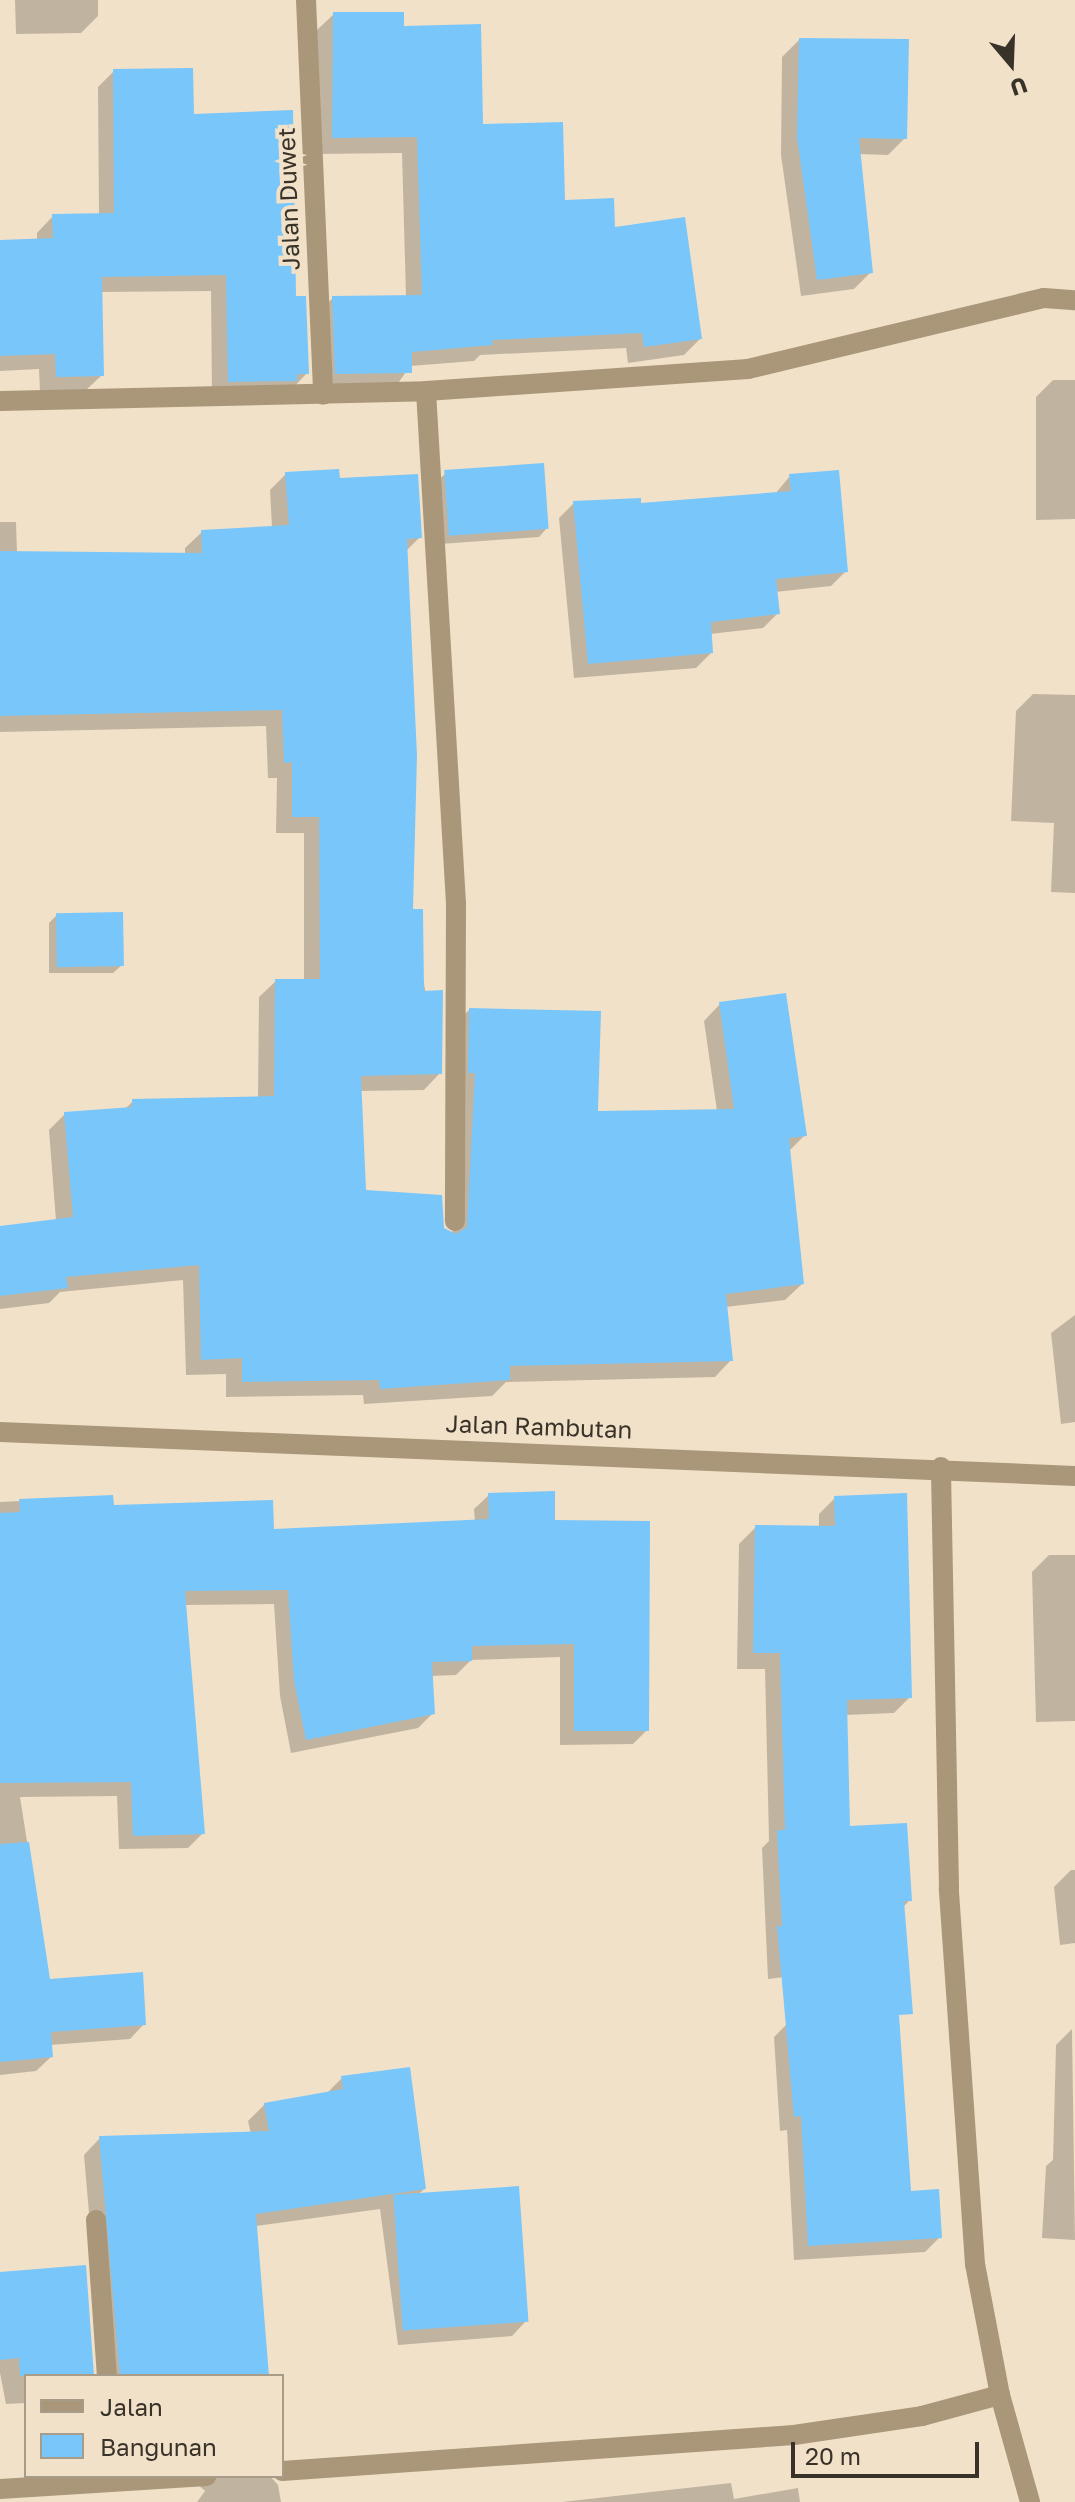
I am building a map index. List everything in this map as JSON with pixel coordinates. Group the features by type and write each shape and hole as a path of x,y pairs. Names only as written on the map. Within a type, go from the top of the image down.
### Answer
{"street":[{"name":"Jalan Duwet","path":"306,0 323,395"},
{"path":"0,401 426,391 748,369 1044,298 1075,300"},
{"path":"426,391 456,903 455,1221"},
{"name":"Jalan Rambutan","path":"0,1432 941,1467 984,1473 1075,1476"},
{"path":"941,1467 949,1888 975,2264 1000,2395 1030,2502"},
{"path":"96,2220 107,2374"},
{"path":"284,2471 794,2435 922,2416 1000,2395"},
{"path":"0,2489 145,2478"}],"building":[{"path":"333,12 404,12 404,26 481,24 483,124 563,122 565,200 614,198 615,227 685,217 702,339 644,347 642,333 492,340 493,345 412,352 412,373 335,374 332,296 422,295 417,137 332,138"},
{"path":"799,38 909,39 907,139 859,138 873,273 817,280 797,137"},
{"path":"193,68 194,114 293,110 296,296 306,296 309,374 297,374 297,381 228,382 226,275 102,277 104,376 56,377 55,354 0,356 0,240 53,238 52,214 114,213 113,69"},
{"path":"544,463 549,529 449,536 444,470"},
{"path":"339,469 340,478 418,474 422,538 407,539 417,756 413,909 423,909 424,991 443,990 442,1074 361,1076 366,1190 442,1195 444,1228 456,1234 467,1227 475,1073 468,1073 469,1008 601,1011 598,1111 734,1109 719,1002 786,993 807,1136 789,1138 804,1284 726,1294 733,1361 510,1366 510,1380 380,1389 379,1380 242,1382 242,1358 201,1360 199,1265 66,1277 68,1288 0,1296 0,1226 73,1217 64,1112 132,1107 132,1099 274,1096 275,979 320,979 319,817 292,817 292,762 284,763 282,710 0,716 0,551 202,553 201,530 289,525 285,472"},
{"path":"839,470 848,572 776,579 780,614 711,622 713,653 588,664 573,501 641,498 641,503 791,491 789,474"},
{"path":"123,912 124,966 57,967 56,913"},
{"path":"555,1491 555,1520 650,1521 649,1731 574,1731 574,1644 472,1646 472,1661 432,1662 435,1714 306,1740 294,1681 288,1590 185,1591 205,1834 133,1836 131,1782 0,1783 0,1513 20,1512 19,1499 113,1495 114,1505 273,1500 274,1529 489,1519 488,1493"},
{"path":"907,1493 912,1698 847,1700 850,1826 907,1823 912,1901 904,1901 913,2014 899,2015 911,2191 939,2189 942,2238 808,2246 801,2116 794,2117 777,1926 782,1926 777,1830 785,1830 780,1653 753,1653 755,1525 835,1526 834,1496"},
{"path":"29,1842 50,1979 143,1972 146,2025 51,2032 53,2057 0,2062 0,1844"},
{"path":"410,2067 426,2189 256,2214 269,2374 120,2374 99,2136 269,2131 264,2103 343,2089 341,2076"},
{"path":"519,2186 528,2322 403,2330 393,2195"},
{"path":"86,2265 94,2374 20,2376 19,2358 0,2360 0,2272"}]}
